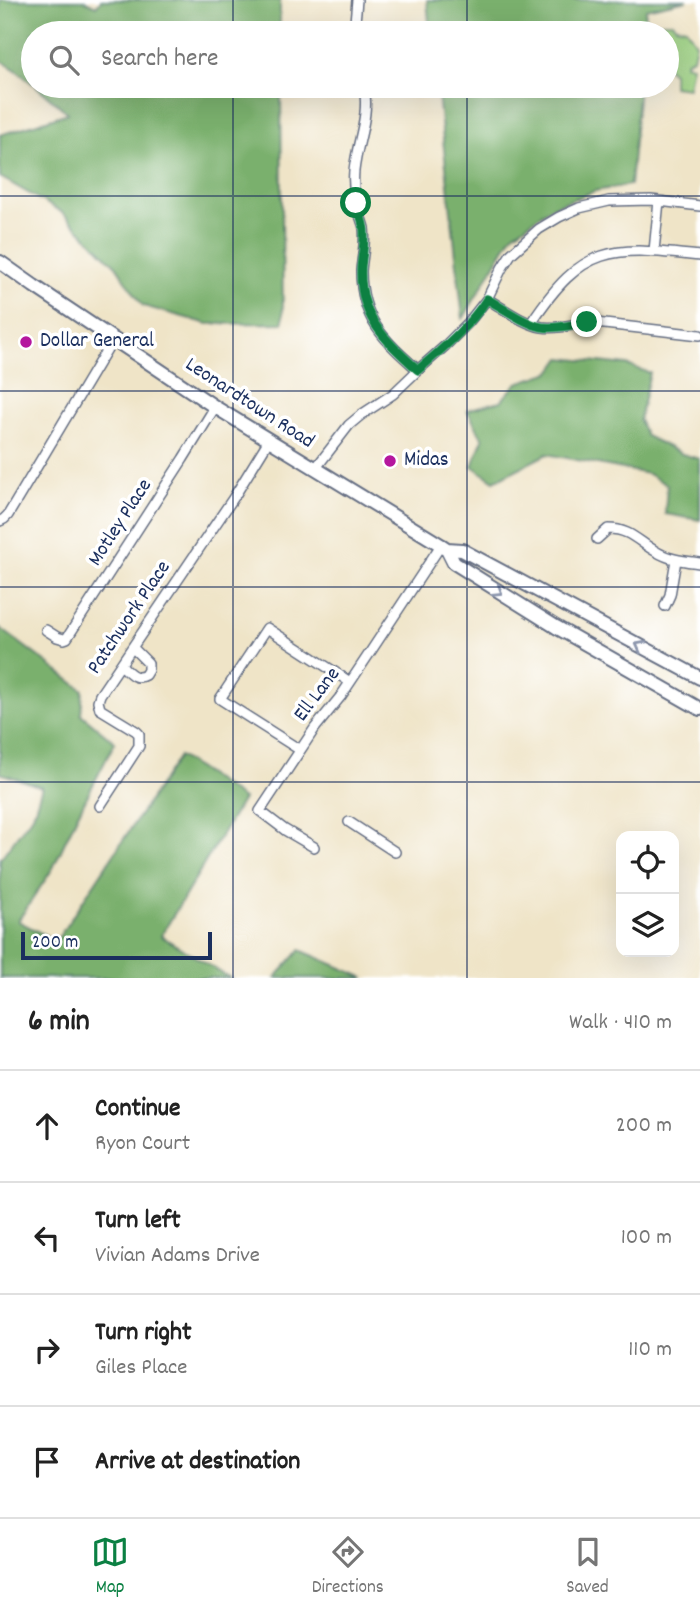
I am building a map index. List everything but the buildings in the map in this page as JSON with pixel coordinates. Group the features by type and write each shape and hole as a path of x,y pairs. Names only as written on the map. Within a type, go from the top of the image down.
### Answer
{"highway":[{"name":"Leonardtown Road","path":"2,268 215,407 444,547 461,550 700,678"},
{"name":"Leonardtown Road","path":"444,547 454,564 565,632 700,709"},
{"path":"657,685 677,689 700,701"}],"street":[{"path":"355,21 357,0"},
{"path":"365,98 354,182 356,203 363,226 361,268 364,302 373,324 418,370"},
{"path":"315,469 349,425 393,394 468,323 487,299 511,254 531,235 559,217 588,205 609,201 659,201 700,206"},
{"path":"653,251 659,201"},
{"path":"531,323 547,299 571,273 588,261 607,253 632,250 700,256"},
{"path":"487,299 543,327 587,322 700,335"},
{"path":"0,521 8,514 113,339"},
{"name":"Motley Place","path":"46,630 57,637 67,638 215,407"},
{"name":"Patchwork Place","path":"100,806 134,755 140,741 136,731 100,709 100,695 234,497 269,440"},
{"path":"597,538 608,529 619,529 658,553 676,560 700,563"},
{"name":"Ell Lane","path":"314,847 260,811 444,547"},
{"path":"665,606 670,595 676,560"},
{"path":"300,750 220,699 267,628 350,682"},
{"path":"121,666 138,678 145,675 148,663 133,648"},
{"path":"349,822 395,852"}],"green space":[{"path":"0,0 84,0 96,6 101,0 280,0 280,21 21,21 21,74 0,60"},
{"path":"427,0 687,0 646,9 645,21 429,21"},
{"path":"679,27 686,28 696,43 693,58 685,64 692,66 688,88 679,87"},
{"path":"50,98 281,98 283,323 208,324 143,306 116,266 63,213 0,177 0,135 68,113"},
{"path":"438,98 638,98 630,185 595,191 552,207 512,235 463,319"},
{"path":"561,358 627,365 650,373 639,420 646,436 682,454 700,459 700,520 665,514 667,485 648,474 547,454 494,481 472,466 483,439 467,410 501,401 517,383 551,372"},
{"path":"0,628 83,690 81,714 115,742 53,868 18,921 56,941 179,756 243,799 161,936 230,978 0,978 0,859 33,815 42,787 0,773"},
{"path":"300,950 365,978 275,978"}],"place":[{"name":"Dollar General","path":"26,342"},
{"name":"Midas","path":"390,461"}],"route":[{"path":"356,203 363,226 361,268 364,302 373,324 418,370 468,323 487,299 543,327 587,322"}]}
